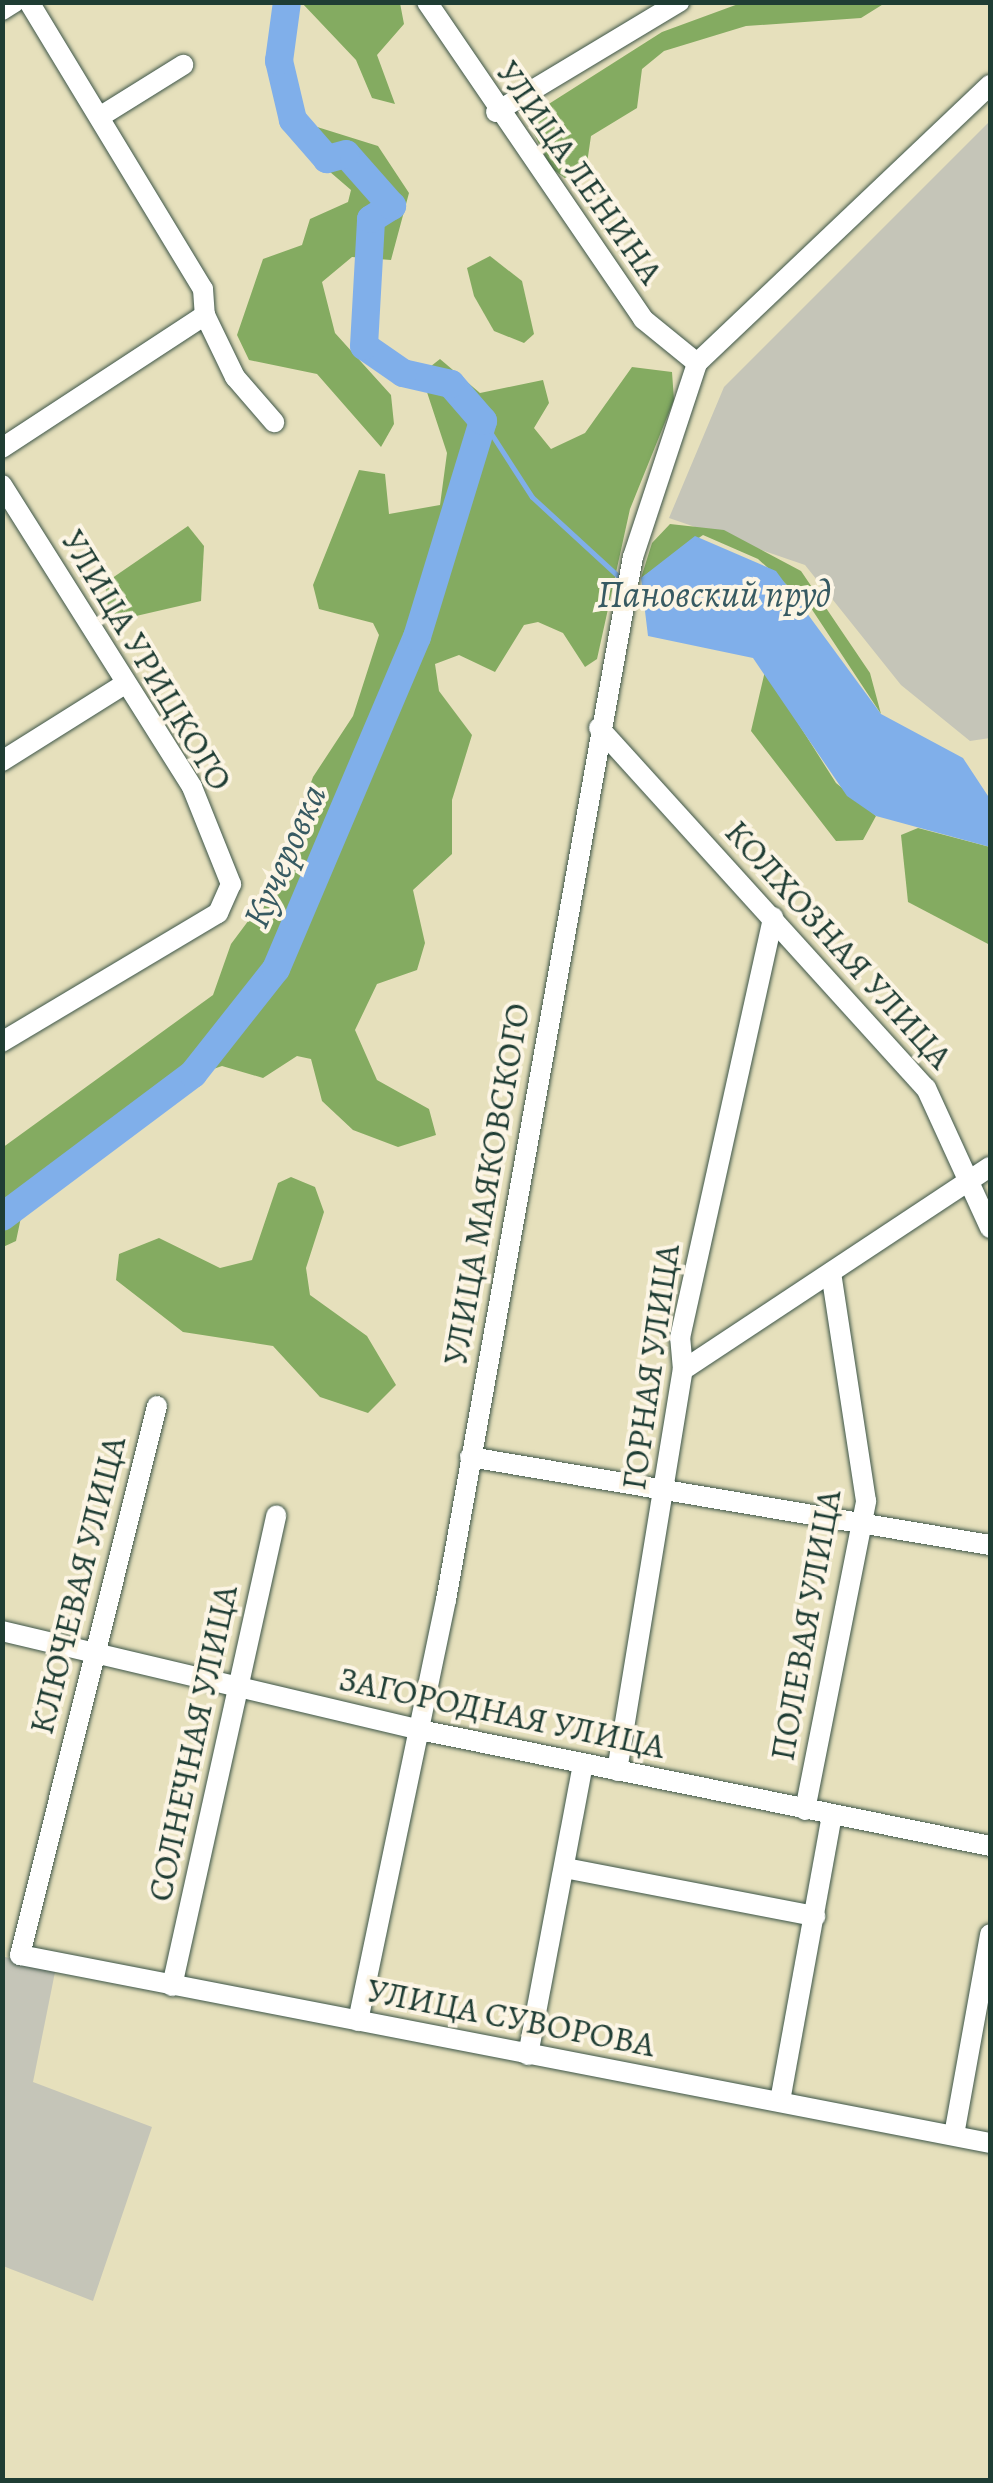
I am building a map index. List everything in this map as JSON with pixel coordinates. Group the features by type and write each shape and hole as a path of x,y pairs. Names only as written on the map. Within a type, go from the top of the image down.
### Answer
{"street":[{"path":"2,10 15,2"},
{"path":"29,2 203,289 205,316 235,377 274,422"},
{"name":"УЛИЦА ЛЕНИНА","path":"427,2 496,112 643,319 697,364"},
{"path":"496,112 679,2"},
{"path":"101,116 183,65"},
{"path":"697,364 990,86"},
{"path":"2,448 205,316"},
{"name":"УЛИЦА МАЯКОВСКОГО","path":"358,2021 420,1730 633,558 697,364"},
{"name":"УЛИЦА УРИЦКОГО","path":"2,485 123,685 192,787 230,872 218,913 2,1042"},
{"path":"2,761 123,685"},
{"name":"КОЛХОЗНАЯ УЛИЦА","path":"600,728 926,1088 982,1172 990,1228"},
{"name":"ГОРНАЯ УЛИЦА","path":"617,1771 683,1370 680,1338 772,917"},
{"path":"683,1370 982,1172"},
{"name":"ПОЛЕВАЯ УЛИЦА","path":"805,1810 866,1501 860,1422 832,1273"},
{"name":"КЛЮЧЕВАЯ УЛИЦА","path":"20,1955 91,1657 157,1406"},
{"path":"470,1457 990,1545"},
{"name":"СОЛНЕЧНАЯ УЛИЦА","path":"172,1986 276,1515"},
{"name":"ЗАГОРОДНАЯ УЛИЦА","path":"2,1632 91,1657 420,1730 990,1846"},
{"path":"528,2055 583,1764"},
{"path":"780,2101 832,1816"},
{"path":"565,1868 815,1916"},
{"path":"954,2136 990,1934"},
{"name":"УЛИЦА СУВОРОВА","path":"20,1955 990,2143"}],"shaded area":[{"path":"990,121 990,738 970,741 901,685 805,565 669,518 724,387"},
{"path":"2,1956 55,1972 33,2082 152,2127 93,2301 3,2266"}],"green space":[{"path":"302,3 400,3 404,24 377,55 395,104 372,98 356,60"},
{"path":"741,3 885,3 861,18 746,26 664,51 642,69 637,108 591,136 585,177 573,184 551,168 533,132 544,107 662,32"},
{"path":"314,126 378,146 409,193 391,260 352,257 322,282 335,333 391,395 394,424 381,447 317,374 249,360 237,335 263,259 302,245 310,219 348,202 351,190 308,153 305,135"},
{"path":"490,256 522,281 534,334 524,343 494,331 474,296 467,268"},
{"path":"440,359 480,393 543,380 549,403 534,428 551,449 585,433 632,367 672,372 674,400 630,509 597,659 585,667 563,633 538,622 524,625 495,672 459,655 435,664 439,691 472,735 452,800 452,854 413,890 425,943 417,970 377,984 355,1030 377,1080 429,1109 436,1135 398,1147 353,1130 322,1101 311,1059 297,1056 263,1078 222,1066 196,1075 124,1142 47,1167 27,1189 16,1241 3,1247 2,1148 213,995 231,944 272,889 313,777 353,716 379,635 373,623 319,609 313,585 359,470 385,474 389,514 440,505 447,453 421,374"},
{"path":"670,524 724,530 801,571 870,673 881,714 809,605 758,559 703,535 641,578 652,543"},
{"path":"188,526 204,546 201,601 110,622 105,583"},
{"path":"765,671 836,783 876,816 863,840 836,841 751,731"},
{"path":"918,828 990,847 990,945 908,902 901,835"},
{"path":"291,1177 315,1187 324,1212 306,1268 310,1295 367,1336 396,1385 368,1413 320,1397 273,1346 183,1332 116,1280 119,1254 159,1238 220,1268 252,1260 278,1183"}],"water":[{"name":"Пановский пруд","path":"695,536 776,571 881,714 963,758 990,799 990,847 876,816 847,796 753,658 648,636 641,578"}],"waterway":[{"name":"Кучеровка","path":"2,1217 193,1074 276,969 417,637 483,421 451,384 403,373 364,346 371,219 392,206 346,154 327,159 293,120 279,61 287,2"},
{"path":"483,421 532,497 618,576"}]}
